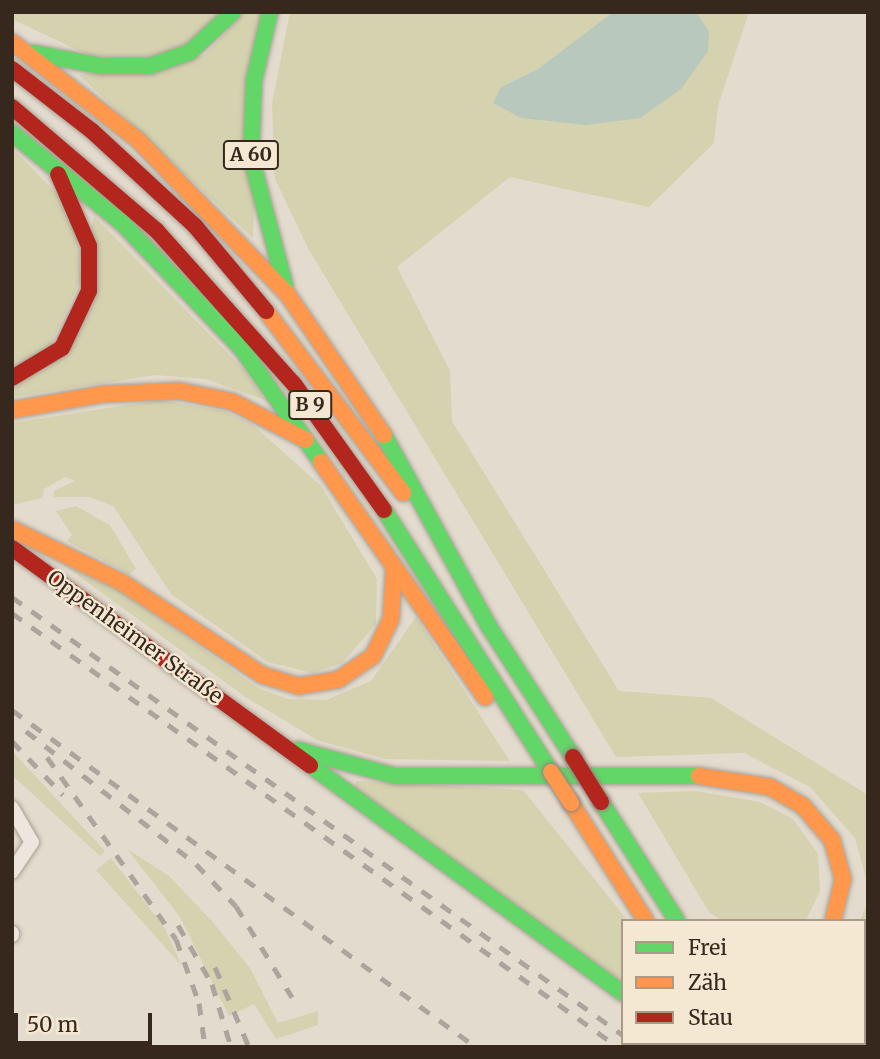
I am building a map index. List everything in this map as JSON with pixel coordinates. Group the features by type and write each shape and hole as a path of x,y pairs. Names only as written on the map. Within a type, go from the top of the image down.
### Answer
{"main road":[{"path":"27,51 100,66 150,66 190,52 233,12"},
{"name":"A 60","path":"270,12 254,80 251,157 260,209 288,295"},
{"path":"12,42 27,51 155,155 288,295 397,453 474,600"},
{"name":"B 9","path":"12,69 127,161 232,268 347,413 474,600 673,915"},
{"name":"B 9","path":"12,107 158,230 294,383 374,494 645,919"},
{"path":"12,133 192,293 312,443 488,702 544,763"},
{"path":"12,378 62,348 89,291 89,246 56,170"},
{"name":"B 9","path":"12,410 103,394 180,391 233,402 312,443"},
{"path":"12,529 123,583 262,675 299,686 338,680 373,656 391,619 394,567"},
{"name":"Oppenheimer Straße","path":"12,548 257,726"},
{"path":"257,726 316,758 395,776 682,774 770,787 803,806 832,840 843,878 833,919"},
{"path":"257,726 621,992"}],"street":[{"path":"12,808 32,842 12,872"}],"shaded area":[{"path":"12,12 222,12 200,37 153,59 90,56 12,19"},
{"path":"245,12 262,12 253,238 79,75 205,55"},
{"path":"290,12 613,12 538,69 501,87 709,31 696,12 749,12 718,106 714,143 649,207 510,177 397,267 450,371 452,421 619,691 711,698 868,795 868,886 855,838 810,787 744,753 616,757 309,250 275,179 272,104"},
{"path":"613,12 696,12 709,31 708,51 681,89 640,118 586,125 521,118 493,103 501,87 538,69"},
{"path":"12,148 58,195 77,236 81,279 50,346 12,369"},
{"path":"94,216 244,370 265,400 205,379 156,375 12,397 12,387 68,354"},
{"path":"160,400 224,411 252,424 321,486 377,579 376,624 342,663 313,673 268,662 171,594 113,506 89,497 54,497 54,491 75,481 65,477 44,489 42,498 12,505 12,423"},
{"path":"76,506 110,525 136,569 129,574 67,541 72,535 56,511"},
{"path":"58,561 119,590 258,688 288,699 326,700 371,681 416,617 510,761 386,759 317,740 244,696"},
{"path":"12,751 105,851 100,856 12,775"},
{"path":"357,781 523,790 626,919 621,919 621,981 352,788"},
{"path":"696,791 760,802 793,819 818,854 820,891 806,919 719,919 709,912 638,793"},
{"path":"127,849 169,876 211,920 250,968 278,1023 318,1011 318,1025 276,1039 254,1004 229,1016 180,917"},
{"path":"111,858 164,927 182,966 96,870"},
{"path":"868,900 868,1047 837,1047 866,1045 866,919 861,919"}],"railway":[{"path":"12,597 621,1034"},
{"path":"12,613 618,1047"},
{"path":"12,710 476,1047"},
{"path":"26,731 196,864 236,906 292,997"},
{"path":"12,741 63,795"},
{"path":"47,757 176,939 199,1003 205,1047"},
{"path":"178,925 212,984 231,1047"},
{"path":"215,967 249,1047"}],"traffic: fast":[{"path":"34,53 100,66 150,66 190,52 233,12"},
{"path":"270,12 254,80 251,157 285,286"},
{"path":"12,133 123,224 241,348 321,462"},
{"path":"384,435 488,625 573,757"},
{"path":"384,510 551,772"},
{"path":"298,750 395,776 699,776"},
{"path":"310,765 621,992"},
{"path":"601,802 676,919"}],"traffic: slow":[{"path":"12,42 138,140 288,295 384,435"},
{"path":"266,311 403,493"},
{"path":"12,410 103,394 180,391 233,402 306,440"},
{"path":"321,462 485,697"},
{"path":"12,529 123,583 262,675 299,686 338,680 373,656 391,619 394,567"},
{"path":"551,772 571,803"},
{"path":"699,776 770,787 803,806 832,840 843,879 833,919"},
{"path":"571,803 645,919"}],"traffic: jam":[{"path":"12,69 92,131 195,226 266,311"},
{"path":"12,107 157,231 294,384 384,510"},
{"path":"12,378 62,348 89,291 89,246 58,174"},
{"path":"12,548 310,765"},
{"path":"573,757 601,802"}]}
